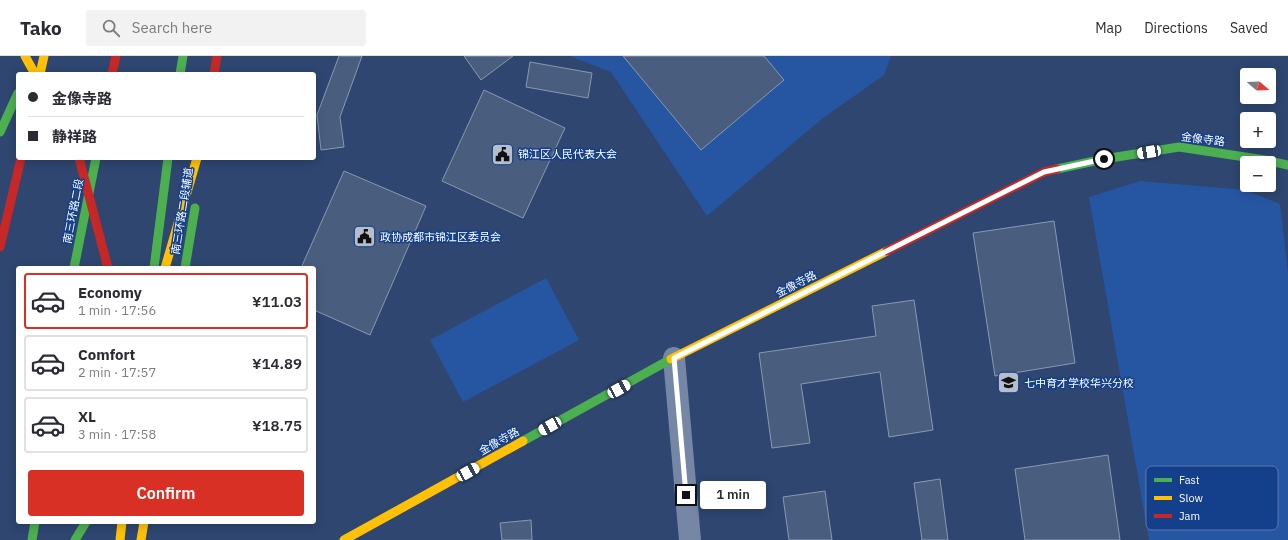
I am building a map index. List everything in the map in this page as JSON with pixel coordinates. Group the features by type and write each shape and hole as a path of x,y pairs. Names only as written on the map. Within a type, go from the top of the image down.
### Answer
{"main road":[{"path":"25,56 34,72"},
{"path":"28,72 35,56"},
{"path":"40,72 44,56"},
{"path":"112,72 116,56"},
{"path":"180,72 183,56"},
{"path":"214,72 217,56"},
{"path":"0,132 16,97"},
{"name":"金像寺路","path":"344,540 674,358 1044,172 1104,159 1179,147 1288,165"},
{"path":"0,247 21,160"},
{"path":"80,160 107,266"},
{"name":"南三环路二段","path":"74,266 96,160"},
{"path":"154,266 168,160"},
{"path":"167,266 196,160"},
{"name":"南三环路二段辅道","path":"198,186 202,160"},
{"name":"南三环路二段辅道","path":"185,266 196,200"},
{"path":"32,540 35,524"},
{"path":"75,540 85,524"},
{"path":"91,534 92,524"},
{"path":"120,540 122,524"},
{"path":"141,540 144,524"}],"street":[{"path":"674,358 690,540"}],"shaded area":[{"path":"570,56 891,56 884,75 823,118 707,216 611,72"},
{"path":"1140,181 1240,189 1240,192 1251,192 1280,204 1288,272 1288,540 1149,540 1147,530 1278,530 1278,466 1146,466 1146,523 1089,197"},
{"path":"546,278 579,340 463,402 430,340"}],"building":[{"path":"339,56 362,56 340,117 344,147 321,150 317,115"},
{"path":"464,56 513,56 481,80"},
{"path":"623,56 764,56 784,80 701,150"},
{"path":"530,62 592,73 588,98 526,87"},
{"name":"锦江区人民代表大会","path":"484,90 565,128 523,218 442,181"},
{"name":"政协成都市锦江区委员会","path":"344,171 426,206 370,335 316,311 316,266 302,266"},
{"path":"1054,221 1075,363 995,376 973,233"},
{"path":"914,300 933,430 889,437 880,372 801,384 810,443 772,448 759,353 876,336 872,306"},
{"path":"1108,455 1120,540 1025,540 1015,469"},
{"path":"940,479 948,540 922,540 914,483"},
{"path":"825,491 832,540 789,540 783,497"},
{"path":"531,520 532,540 502,540 500,523"}],"traffic: fast":[{"path":"180,72 183,56"},
{"path":"0,132 16,97"},
{"path":"1057,169 1104,159 1179,147 1288,165"},
{"path":"74,266 96,160"},
{"path":"154,266 168,160"},
{"path":"185,266 195,208"},
{"path":"523,441 671,359"},
{"path":"32,540 35,524"},
{"path":"75,540 85,524"}],"traffic: slow":[{"path":"25,56 34,72"},
{"path":"40,72 44,56"},
{"path":"166,266 196,160"},
{"path":"671,359 887,251"},
{"path":"344,540 523,441"},
{"path":"120,540 122,524"},
{"path":"141,540 144,524"}],"traffic: jam":[{"path":"112,72 116,56"},
{"path":"214,72 217,56"},
{"path":"0,247 21,160"},
{"path":"80,160 107,266"},
{"path":"887,251 1044,172 1057,169"}],"place":[{"name":"锦江区人民代表大会","path":"503,154"},
{"name":"政协成都市锦江区委员会","path":"364,237"},
{"name":"七中育才学校华兴分校","path":"1008,383"}],"route":[{"path":"686,495 674,358 1044,172 1104,159"}]}
